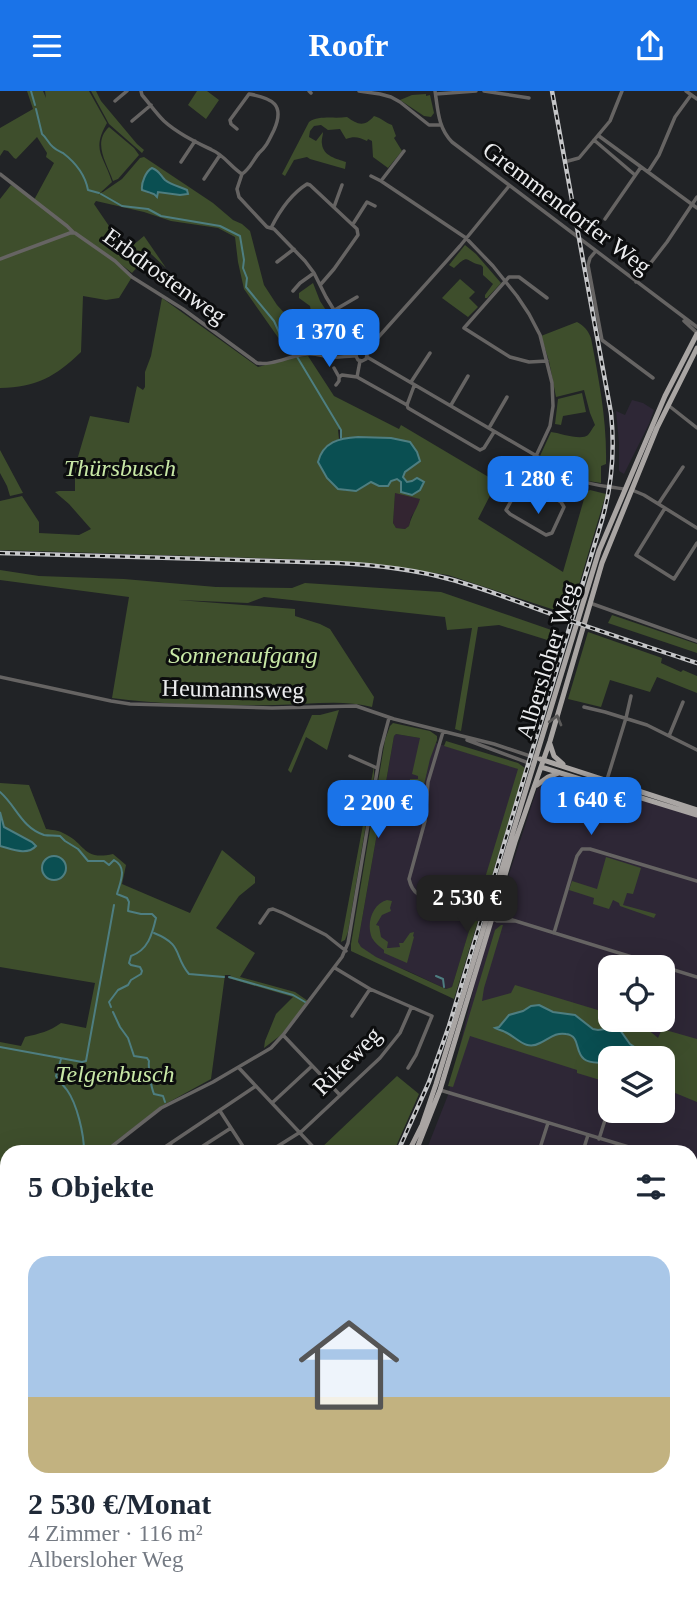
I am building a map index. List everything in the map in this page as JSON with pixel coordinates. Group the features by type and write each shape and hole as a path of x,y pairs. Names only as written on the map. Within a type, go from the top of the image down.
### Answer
{"main road":[{"name":"Albersloher Weg","path":"491,916 535,761 587,601 665,396 697,334"},
{"name":"Albersloher Weg","path":"628,490 697,348"},
{"name":"Albersloher Weg","path":"418,1145 550,741 587,601"},
{"path":"550,741 554,756 568,768"},
{"path":"535,761 562,773 606,783"},
{"path":"542,764 568,768 697,812"},
{"path":"534,787 548,776 562,773"},
{"name":"Albersloher Weg","path":"412,1145 437,1089"}],"street":[{"path":"115,101 127,91"},
{"path":"141,91 164,121 220,155 242,174"},
{"path":"359,91 391,97 431,125 440,122 436,93 476,91"},
{"path":"484,91 529,98"},
{"path":"568,161 579,158 610,121 622,91"},
{"path":"686,91 697,99"},
{"path":"237,129 230,120 249,94 271,101 278,108 279,119 265,149 242,174 237,194 267,227 294,249 314,273 358,353 360,361 357,377"},
{"path":"648,172 659,155 675,117 691,95"},
{"path":"132,121 151,105"},
{"name":"Gremmendorfer Weg","path":"440,122 445,135 452,142 697,327"},
{"path":"598,136 695,206"},
{"path":"594,140 635,176"},
{"path":"181,162 195,142"},
{"path":"381,181 404,151"},
{"path":"204,179 220,155"},
{"path":"605,219 641,167"},
{"name":"Erbdrostenweg","path":"0,174 67,226 71,233 75,233 115,261 132,277 183,309 254,361 264,364 298,355 319,354 328,357 365,351"},
{"path":"371,176 466,238 505,281 529,314 540,335 552,383 550,426 506,510 546,535 552,533 564,507 561,502 523,480"},
{"path":"271,228 295,193 307,184 353,225 358,235 321,284"},
{"path":"334,207 342,185"},
{"path":"509,186 365,351 367,357 586,484 644,495 697,528"},
{"path":"636,282 695,206 697,197"},
{"path":"353,225 368,202 374,206"},
{"path":"0,259 71,233"},
{"path":"277,262 294,249"},
{"path":"595,252 588,265 602,340 653,378"},
{"path":"293,291 314,273"},
{"path":"547,298 519,277 509,277 464,328 510,357 530,362 547,361"},
{"path":"333,311 357,297"},
{"name":"Gremmendorfer Weg","path":"678,314 697,334"},
{"path":"690,322 697,321"},
{"path":"407,405 413,384 430,353"},
{"path":"360,361 367,357"},
{"path":"334,368 339,377 336,385"},
{"path":"451,405 468,376"},
{"path":"339,377 357,377 480,450 484,449 494,432"},
{"path":"489,428 507,397"},
{"path":"667,405 697,428"},
{"path":"659,503 683,467"},
{"path":"665,508 636,555 674,579 697,543"},
{"path":"587,601 697,641"},
{"name":"Heumannsweg","path":"0,677 130,704 272,708 346,705 362,707 389,718 535,761"},
{"path":"606,783 631,697"},
{"path":"669,736 683,702"},
{"path":"584,707 647,725 697,750"},
{"path":"114,1145 161,1108 266,1052 283,1035 346,951 377,768 389,718"},
{"path":"440,901 418,895 411,888 409,879 425,821 428,782 443,732"},
{"path":"350,756 377,768"},
{"path":"554,933 577,856 582,849 590,849 697,881"},
{"path":"260,923 269,910 283,912 326,936 346,951"},
{"path":"491,916 697,977"},
{"path":"335,968 370,989 432,1016 408,1068"},
{"path":"352,1016 370,989"},
{"name":"Rikeweg","path":"280,1145 299,1133 391,1046 411,1008"},
{"path":"283,1035 340,1095"},
{"path":"272,1103 312,1066"},
{"path":"239,1068 311,1145"},
{"path":"170,1144 256,1086"},
{"path":"437,1089 620,1145"},
{"path":"220,1111 242,1145"},
{"path":"541,1145 548,1123"},
{"path":"599,1139 604,1123"},
{"path":"205,1145 231,1128"},
{"path":"585,1145 588,1135"}],"shaded area":[{"path":"632,400 654,410 624,474 619,471 616,411 625,415"},
{"path":"395,492 421,499 409,526 405,529 396,528 393,523"},
{"path":"396,734 420,738 519,769 452,987 446,989 408,971 351,951 358,942"},
{"path":"567,776 697,817 697,1145 428,1145 448,1095 479,966 537,789 552,777"}],"green space":[{"path":"27,91 43,91 46,98 45,91 89,91 107,123 99,147 112,182 100,193 122,179 140,158 144,157 250,231 264,285 277,305 299,329 310,352 289,353 244,289 235,237 218,228 171,221 96,201 94,204 126,251 144,236 166,268 150,253 132,273 118,262 132,277 119,298 106,300 83,296 81,352 45,379 0,388 0,199 11,185 34,200 54,163 46,157 47,153 37,137 16,159 4,150 0,156 0,128 33,109","holes":["149,170 160,172 166,182 180,188 180,195 158,192 155,197 154,194 142,190"]},
{"path":"91,91 96,91 101,101 144,150 142,153 109,124"},
{"path":"197,91 207,91 219,100 206,119 188,105"},
{"path":"412,95 430,95 434,113 431,117 424,116 400,100"},
{"path":"374,116 392,125 396,136 394,138 402,151 388,168 373,157 372,141 356,137 346,139 340,129 328,130 321,125 314,126 309,137 316,141 323,132 323,148 331,156 346,162 345,169 307,157 294,160 285,176 282,174 309,122 322,118 347,117 357,123 364,123"},
{"path":"109,127 139,155 118,179 113,181 101,146 104,133"},
{"path":"465,245 501,283 487,298 485,295 493,284 483,275 481,265 465,259 454,268 449,265"},
{"path":"460,279 475,292 469,298 478,307 468,317 442,298"},
{"path":"313,283 320,301 333,321 316,320 312,317 310,306 299,298 299,293"},
{"name":"Thürsbusch","path":"162,298 258,367 308,356 334,396 399,429 401,425 497,482 478,519 563,572 586,492 590,490 606,494 570,615 448,575 377,565 316,560 0,550 0,501 22,496 39,522 39,533 79,535 91,529 55,492 75,491 75,467 90,416 129,423 137,386 143,390 145,387 145,372 151,356","holes":["341,428 341,438 391,438 410,442 403,477 407,482 412,481 400,489 401,482 397,479 391,481 388,486 371,482 356,491 345,491 333,442 339,439 338,430","395,493 420,499 409,526 405,529 396,528 393,523"]},
{"path":"577,322 586,329 591,338 602,401 606,464 601,466 601,483 582,480 540,456 551,432 585,437 595,425 584,390 556,397 541,336"},
{"path":"582,393 586,412 563,416 561,425 555,424 558,399"},
{"path":"0,450 23,493 10,496 0,473"},
{"name":"Sonnenaufgang","path":"0,570 39,576 124,579 216,587 292,588 305,583 441,592 560,633 557,643 499,625 478,627 461,731 455,729 472,628 447,630 445,617 264,597 248,603 178,600 295,609 295,616 330,629 374,697 372,707 336,703 173,704 112,698 129,597 0,580"},
{"path":"612,615 697,644 697,653 608,623"},
{"path":"588,632 662,658 661,663 697,676 697,693 657,677 650,692 610,680 601,707 568,699"},
{"path":"339,710 327,750 306,737 291,773 288,770 312,715"},
{"path":"393,723 430,731 437,736 437,740 423,789 409,784 410,779 418,779 418,776 412,774 420,738 396,734 394,736 358,942 376,957 446,989 452,987 518,769 444,746 446,741 518,763 525,768 454,999 351,951 385,740"},
{"path":"374,766 348,932 345,940 341,942"},
{"name":"Telgenbusch","path":"0,783 29,785 46,829 59,831 95,855 113,854 126,865 122,884 190,913 222,850 255,877 255,883 239,896 216,928 255,953 240,977 295,992 308,1001 281,1035 264,1048 276,1014 293,997 225,975 211,1079 160,1107 111,1145 0,1145 0,1042 21,1046 25,1037 44,1032 61,1023 86,1028 95,983 0,967 0,846 28,852 32,842 4,827 0,812"},
{"path":"606,857 641,868 633,894 627,893 623,905 656,914 654,918 620,906 613,900 609,909 593,904 594,898 569,890 572,881 597,889"},
{"path":"387,900 392,901 391,911 382,915 376,925 379,926 381,937 388,942 387,948 400,947 399,943 403,943 410,933 414,932 407,963 384,953 370,933 374,910"},
{"path":"503,925 482,1001 511,993 515,985 598,1010 598,1032 651,1032 658,1038 661,1032 672,1032 697,1039 697,1102 675,1093 675,1046 598,1046 598,1079 577,1073 577,1070 470,1036 453,1087 448,1086 495,930"},
{"path":"397,1076 419,1094 397,1145 324,1145"}],"water":[{"path":"152,168 167,182 187,190 188,194 158,192 157,197 142,190 144,177"},
{"path":"358,437 391,438 410,442 420,461 405,472 403,477 407,482 417,478 424,482 420,490 412,495 401,492 401,482 397,479 391,481 388,486 371,482 356,491 338,489 327,478 318,462 320,455 333,442"},
{"path":"0,812 4,827 36,846 24,851 0,846"},
{"path":"49,856 59,856 66,863 66,873 59,880 49,880 42,873 42,863"},
{"path":"539,1005 553,1012 575,1015 598,1032 621,1032 633,1046 598,1046 598,1063 590,1062 581,1056 571,1035 559,1034 530,1045 495,1028 509,1015"}],"waterway":[{"path":"31,91 35,105"},
{"path":"36,109 42,134 56,150 76,165 88,190 99,193"},
{"path":"101,194 122,206 148,209 161,216 220,226 240,236 246,287 274,321 283,341 293,350 341,430 341,438"},
{"path":"0,792 24,822 36,831 44,835 60,836 78,849 88,861 104,861 109,865 114,860 118,863 122,875 117,894 127,898 128,911 152,914 156,918 148,941 142,950 131,956 129,963 140,967 141,974 118,990 109,1002 111,1007"},
{"path":"0,1047 86,1061 114,905"},
{"path":"154,933 174,946 189,974 224,977"},
{"path":"436,976 443,979 444,987"},
{"path":"229,977 293,995 305,1002"},
{"path":"113,1012 128,1038 134,1056 147,1058 149,1061 154,1094 163,1096 165,1102"},
{"path":"61,1059 56,1076 74,1103 83,1145"}],"railway":[{"path":"401,1145 429,1082 449,1026 602,520 610,481 613,454 611,413 552,91"},
{"path":"0,553 338,563 407,570 477,587 697,663"}]}
